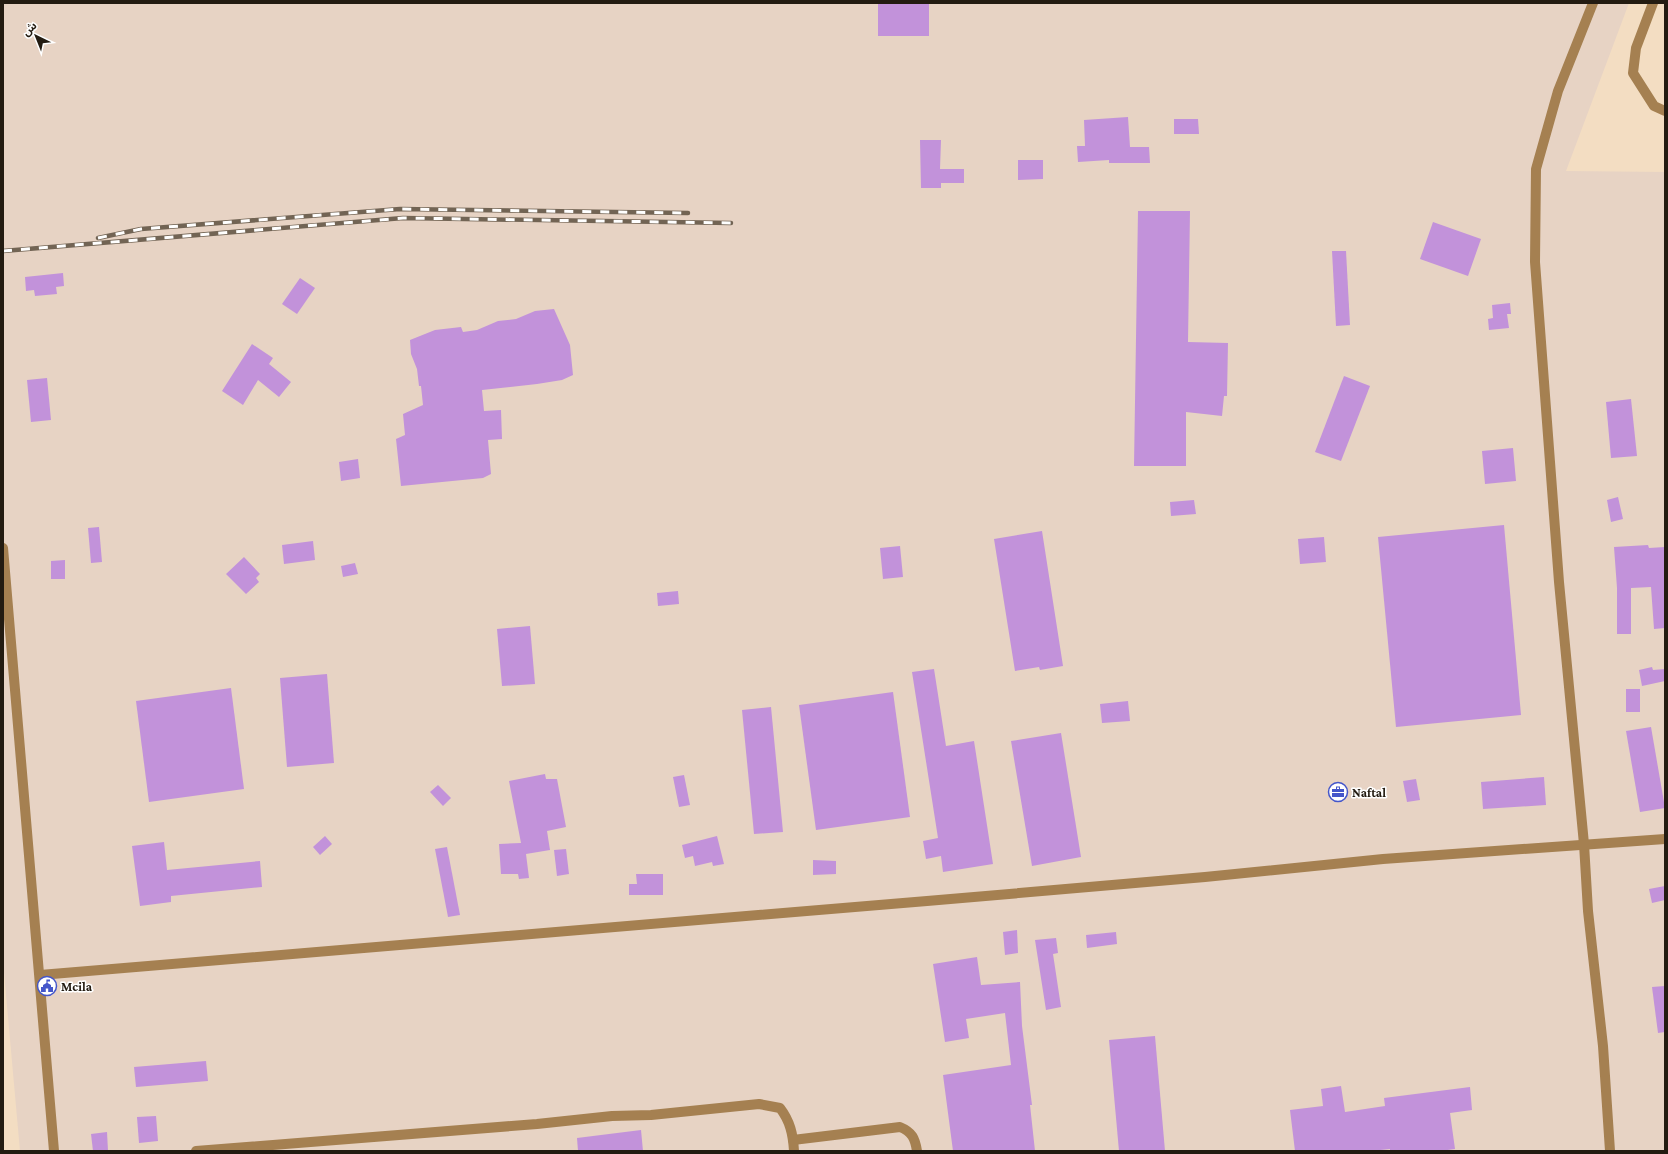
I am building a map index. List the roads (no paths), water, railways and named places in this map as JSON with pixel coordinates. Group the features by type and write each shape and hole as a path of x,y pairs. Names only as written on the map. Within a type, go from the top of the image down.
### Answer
{"street":[{"path":"1593,3 1567,64 1552,110 1536,169 1534,194 1535,262 1545,413 1584,844 1588,911 1603,1046 1610,1151"},
{"path":"1653,3 1636,48 1633,73 1654,106 1665,111"},
{"path":"3,548 54,1151"},
{"path":"40,975 920,902 1391,859 1665,838"},
{"path":"196,1151 277,1148 612,1116 651,1115 759,1104 780,1108 788,1118 794,1151"},
{"path":"793,1140 900,1127 909,1130 912,1134 917,1151"}],"railway":[{"path":"98,238 141,229 400,209 688,213"},
{"path":"3,251 403,218 731,223"}],"place":[{"name":"Naftal","path":"1338,792"},
{"name":"Mcila","path":"47,986"}]}
